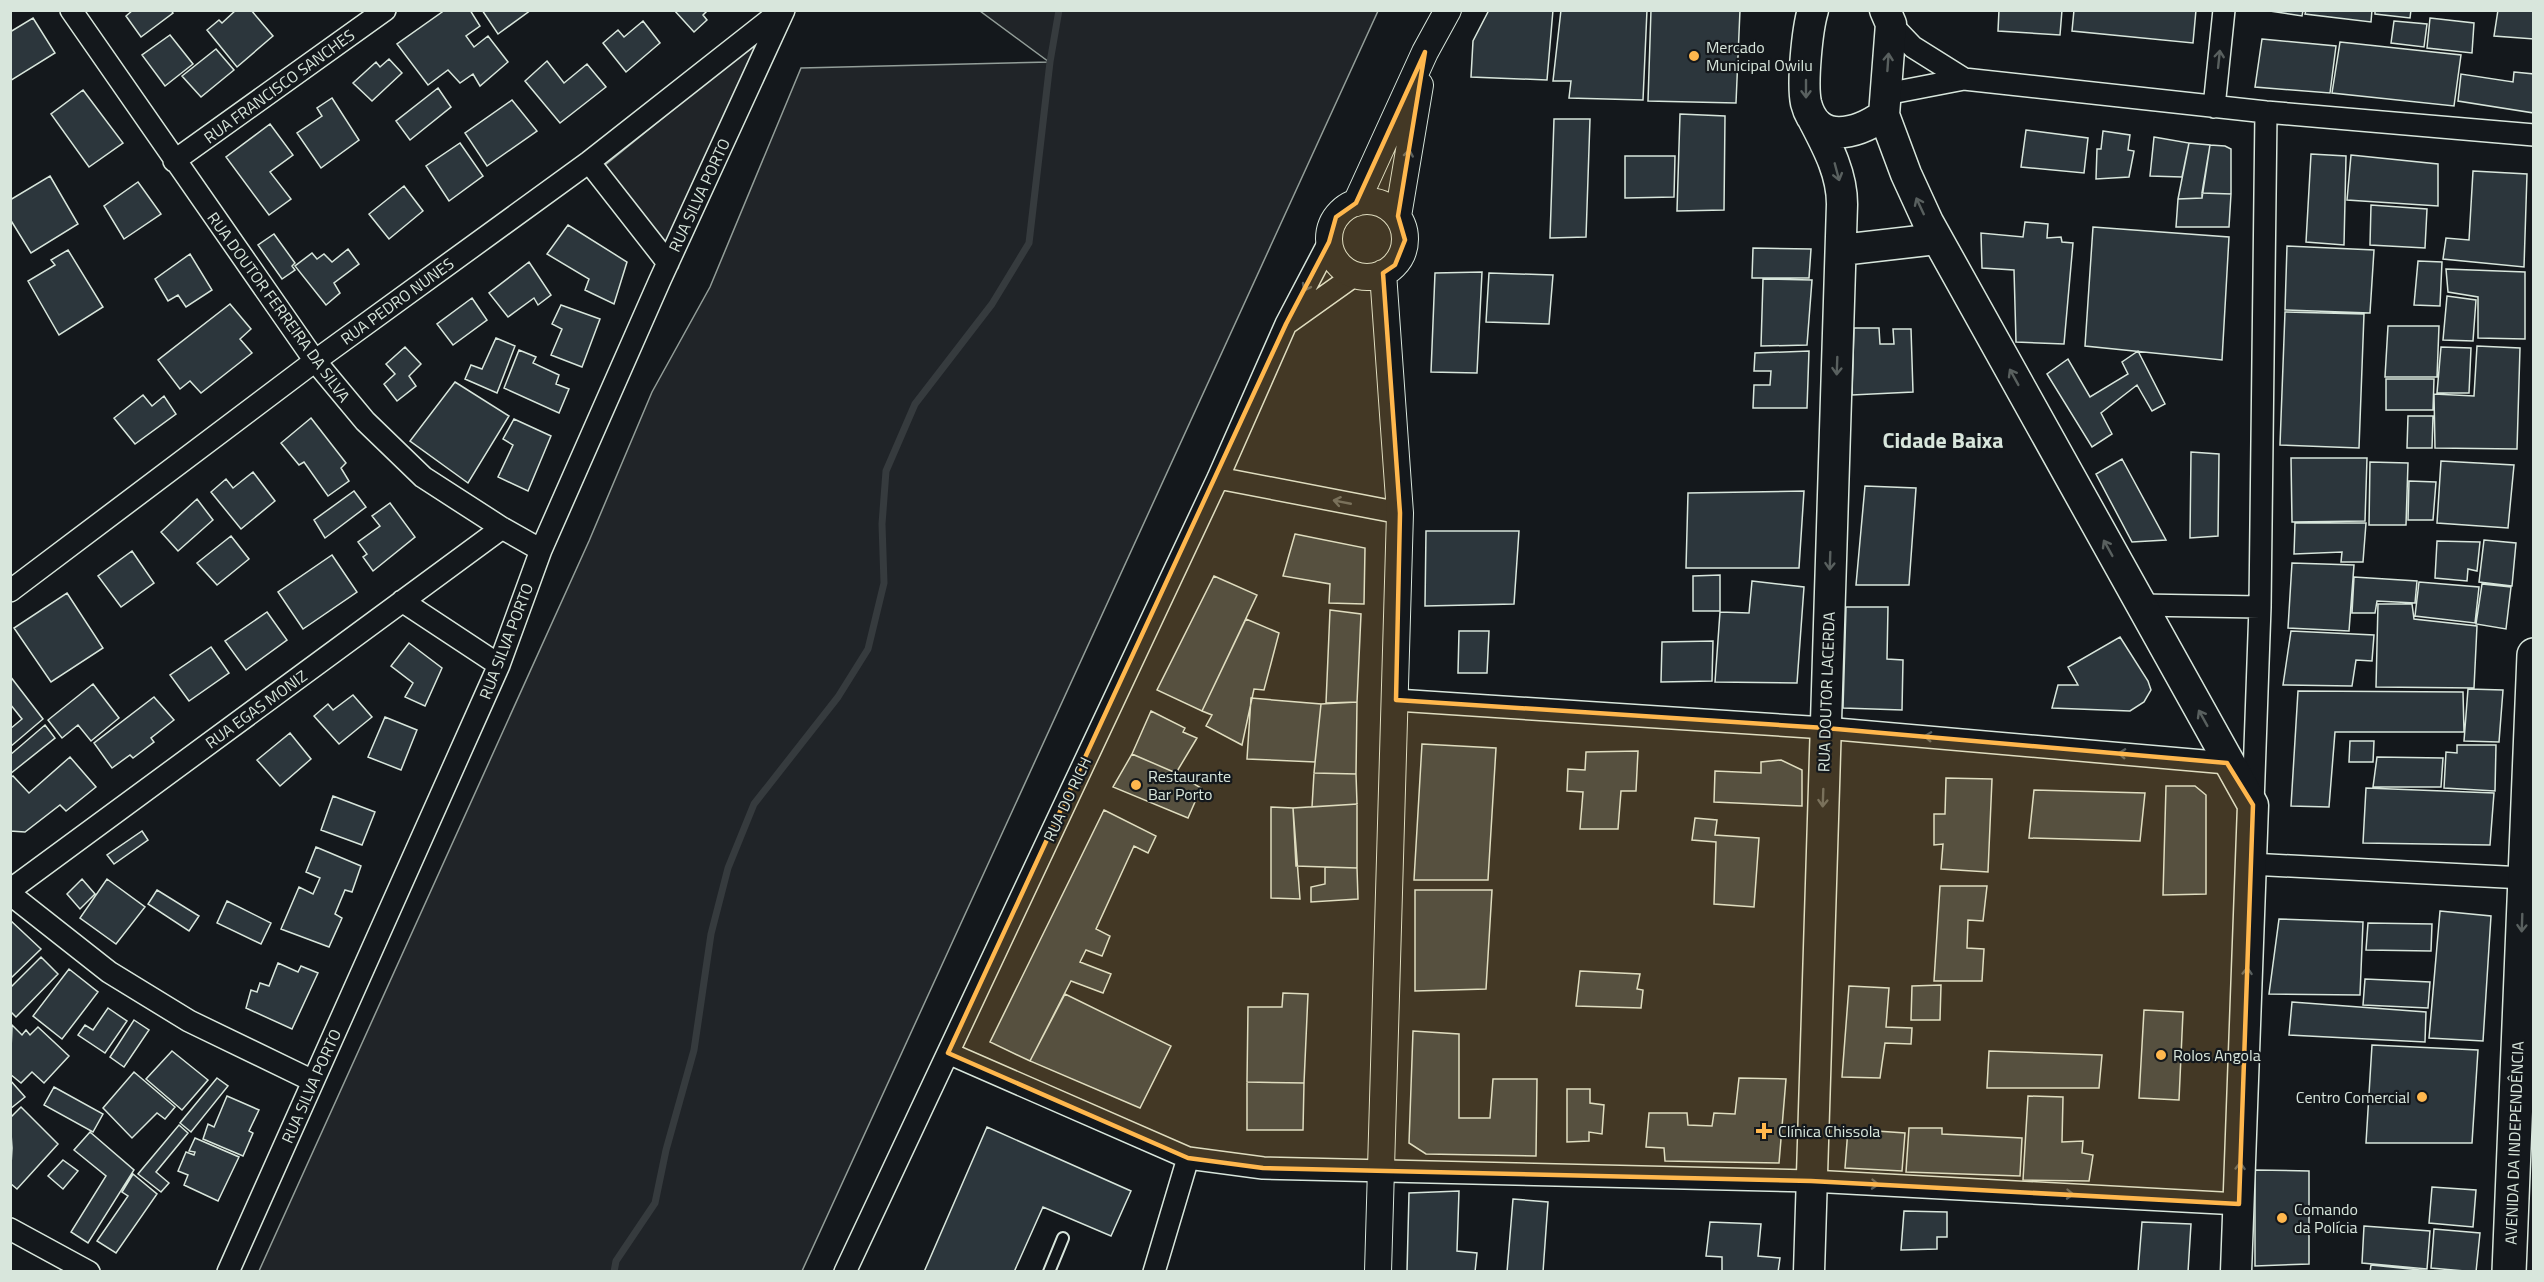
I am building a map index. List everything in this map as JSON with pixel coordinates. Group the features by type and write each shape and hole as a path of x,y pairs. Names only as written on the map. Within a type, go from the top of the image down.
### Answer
{"main road":[{"name":"RUA DOUTOR LACERDA","path":"1794,10 1806,41"},
{"name":"RUA DOUTOR LACERDA","path":"1809,1272 1842,195 1831,153 1806,102 1806,41 1812,10"},
{"path":"1888,17 1885,105 1906,174 1937,239 2227,763 2253,805 2236,1272"},
{"path":"1813,119 1824,128 1840,134 1858,130 1885,105"},
{"path":"1841,250 1937,239"},
{"name":"AVENIDA DA INDEPENDÊNCIA","path":"2510,1272 2523,1205 2524,878 2534,655"}],"street":[{"name":"RUA DOUTOR FERREIRA DA SILVA","path":"71,10 315,361 365,421 423,477 502,528 541,550"},
{"name":"RUA FRANCISCO SANCHES","path":"174,161 385,10"},
{"name":"RUA PEDRO NUNES","path":"10,591 315,361 588,162 783,10"},
{"name":"RUA SILVA PORTO","path":"228,1272 499,665 541,550 783,10"},
{"path":"1356,203 1425,52 1448,10"},
{"path":"2214,107 2224,10"},
{"path":"1888,17 1913,47 1964,79"},
{"path":"1398,216 1425,52"},
{"path":"1885,105 1964,79 2214,107 2534,135"},
{"path":"2253,805 2260,607 2266,112"},
{"path":"588,162 668,263"},
{"path":"1368,201 1390,208 1398,216 1404,227 1405,240 1403,252 1395,265 1383,273 1369,277 1355,275 1342,268 1333,256 1329,242 1336,218 1345,208 1368,201"},
{"name":"RUA DO RICH","path":"851,1269 948,1053 1218,478 1286,324 1329,242"},
{"path":"1378,1272 1383,1170 1400,513 1383,273"},
{"path":"1286,324 1355,275"},
{"path":"1218,478 1400,513"},
{"name":"RUA EGAS MONIZ","path":"10,892 502,528"},
{"path":"402,601 499,665"},
{"path":"2140,605 2260,607"},
{"path":"1396,700 1825,728 2227,763"},
{"path":"2250,864 2524,878"},
{"path":"10,892 109,972 189,1021 313,1081"},
{"path":"948,1053 1188,1158 1263,1168 1811,1181 2238,1203"},
{"path":"1154,1272 1188,1158"},
{"path":"10,1229 90,1272"}],"lane":[{"path":"1049,1272 1063,1238"}],"highlighted area":[{"path":"1425,52 1398,216 1405,240 1395,265 1383,273 1400,513 1396,700 1825,728 2227,763 2253,805 2239,1204 1811,1181 1263,1168 1188,1158 948,1053 1286,324 1329,242 1336,217 1356,203"}],"shaded area":[{"path":"980,11 1378,11 802,1271 259,1271 589,541 652,392 710,287 801,68 1049,62"},
{"path":"762,37 666,248 604,166"}],"building":[{"path":"133,10 171,10 173,13 141,37 126,16"},
{"path":"236,10 251,10 273,36 237,67 207,30 219,20 222,23"},
{"path":"445,10 470,10 480,26 466,36 474,47 488,36 508,62 480,86 473,74 460,83 448,70 428,85 397,44"},
{"path":"482,10 531,10 498,34"},
{"path":"674,10 708,10 703,15 707,20 694,32"},
{"path":"1489,10 1553,10 1547,80 1471,77 1473,41"},
{"path":"1561,10 1647,10 1643,100 1569,98 1571,81 1553,81"},
{"name":"Mercado Municipal Owilu","path":"1651,10 1740,10 1736,103 1648,101"},
{"path":"1999,10 2062,10 2060,35 1998,31"},
{"path":"2074,10 2196,10 2193,43 2072,31"},
{"path":"2263,10 2303,10 2302,16"},
{"path":"2306,10 2372,10 2371,22 2305,14"},
{"path":"2375,10 2411,10 2410,18 2375,14"},
{"path":"2498,10 2534,10 2534,39 2494,36"},
{"path":"33,18 55,53 10,81 10,32"},
{"path":"2430,18 2474,23 2472,53 2427,48"},
{"path":"643,21 660,43 626,72 603,43 618,30 624,37"},
{"path":"2394,21 2427,24 2424,47 2391,43"},
{"path":"170,35 193,64 165,86 142,55"},
{"path":"2262,39 2336,46 2330,93 2255,87"},
{"path":"2340,42 2461,55 2454,106 2332,93"},
{"path":"216,49 234,70 201,97 182,76"},
{"path":"389,59 402,73 372,101 353,83 376,62 380,67"},
{"path":"547,61 564,83 587,64 606,87 560,123 525,81"},
{"path":"2514,72 2534,74 2534,113 2458,101 2461,74 2513,82"},
{"path":"438,88 451,107 410,140 396,121"},
{"path":"83,90 123,143 89,167 51,114"},
{"path":"332,98 359,140 321,168 297,133 322,116 317,108"},
{"path":"512,100 537,131 487,166 465,133"},
{"path":"1680,114 1725,116 1724,210 1677,211"},
{"path":"1554,119 1590,119 1586,237 1550,238"},
{"path":"270,124 293,155 270,172 291,199 269,215 226,157"},
{"path":"2026,130 2088,138 2084,173 2021,167"},
{"path":"2103,131 2130,135 2128,150 2134,151 2129,177 2096,179 2097,149 2101,149"},
{"path":"2154,137 2189,143 2182,177 2150,176"},
{"path":"460,143 483,176 449,201 426,166"},
{"path":"2189,143 2210,145 2202,198 2178,199"},
{"path":"2210,145 2225,146 2231,149 2231,194 2202,193"},
{"path":"2311,154 2346,156 2344,245 2306,242"},
{"path":"2351,155 2438,164 2438,206 2347,200"},
{"path":"1625,156 1675,156 1674,197 1625,198"},
{"path":"2473,171 2527,174 2524,267 2443,259 2446,238 2469,240"},
{"path":"50,176 78,224 31,253 10,219 10,200"},
{"path":"138,182 161,214 124,239 104,206"},
{"path":"404,186 423,211 389,239 369,214"},
{"path":"2202,193 2231,194 2229,227 2176,227 2178,199 2202,198"},
{"path":"2371,205 2427,209 2425,248 2370,245"},
{"path":"2025,222 2048,224 2047,238 2061,237 2062,242 2073,243 2064,344 2016,342 2014,270 1982,268 1981,233 2023,237"},
{"path":"568,225 627,262 614,304 585,290 589,279 547,254"},
{"path":"2093,227 2229,237 2222,360 2085,346"},
{"path":"274,234 295,263 292,266 295,270 282,279 258,245"},
{"path":"2287,246 2374,250 2370,313 2285,310"},
{"path":"1753,248 1811,249 1809,278 1752,278"},
{"path":"348,249 359,264 334,283 340,293 326,305 295,266 312,253 317,259 324,254 332,262"},
{"path":"68,250 103,307 59,335 28,281 55,265 51,260"},
{"path":"190,254 212,290 186,307 178,295 168,301 155,279"},
{"path":"2418,261 2442,262 2440,306 2414,305"},
{"path":"529,262 551,295 538,305 534,298 508,317 489,293"},
{"path":"2446,269 2525,272 2525,339 2478,338 2478,297 2448,292"},
{"path":"1482,272 1477,373 1431,372 1435,273"},
{"path":"1489,273 1553,275 1549,324 1486,322"},
{"path":"1763,279 1812,280 1807,345 1761,346"},
{"path":"2447,296 2476,300 2473,341 2443,340"},
{"path":"472,298 487,320 453,345 437,324"},
{"path":"230,304 251,329 240,339 252,353 201,393 190,381 180,389 158,360"},
{"path":"561,305 600,319 582,367 551,355 562,329 552,324"},
{"path":"2285,312 2364,314 2359,448 2280,445"},
{"path":"2388,326 2439,326 2437,377 2385,377"},
{"path":"1854,328 1879,328 1880,344 1894,344 1893,329 1911,329 1913,392 1852,395"},
{"path":"496,338 515,346 497,393 465,379 471,365 482,369"},
{"path":"2477,346 2520,348 2517,449 2435,448 2434,394 2474,396"},
{"path":"405,347 421,364 409,376 416,386 397,401 384,384 395,374 386,364"},
{"path":"2441,347 2471,348 2469,393 2437,393"},
{"path":"519,350 536,357 533,363 559,375 556,384 569,389 559,413 504,388"},
{"path":"1809,351 1807,408 1753,408 1754,385 1770,385 1771,371 1754,371 1755,353"},
{"path":"2138,351 2165,404 2152,411 2137,385 2101,413 2112,434 2092,447 2047,374 2068,359 2090,397 2128,374 2122,362"},
{"path":"2386,379 2434,379 2433,410 2386,410"},
{"path":"455,382 509,416 468,483 410,441"},
{"path":"143,395 152,406 164,396 176,414 135,444 114,418"},
{"path":"2408,416 2433,416 2432,448 2407,448"},
{"path":"311,418 346,463 341,468 349,481 328,496 304,462 299,465 281,443"},
{"path":"514,419 551,436 528,491 498,477 513,445 503,439"},
{"path":"2191,452 2219,454 2218,536 2190,538"},
{"path":"2291,458 2367,458 2365,521 2292,522"},
{"path":"2122,459 2166,540 2132,542 2096,474"},
{"path":"2441,461 2514,465 2508,528 2437,523"},
{"path":"2370,462 2408,463 2406,525 2369,525"},
{"path":"253,472 275,501 241,529 211,492 226,479 233,488"},
{"path":"2409,481 2436,482 2433,520 2408,520"},
{"path":"1865,486 1916,488 1909,585 1856,585"},
{"path":"354,491 366,507 325,538 314,520"},
{"path":"1804,491 1799,568 1686,568 1688,493"},
{"path":"197,499 213,520 178,551 161,532"},
{"path":"390,503 415,537 373,571 363,557 367,554 358,542 380,526 372,516"},
{"path":"2295,523 2366,523 2363,562 2341,562 2342,552 2294,554"},
{"path":"1426,531 1519,531 1514,604 1425,606"},
{"path":"1295,534 1365,548 1364,604 1329,603 1330,584 1283,576"},
{"path":"231,536 249,559 217,585 197,563"},
{"path":"2484,540 2516,543 2512,586 2479,582"},
{"path":"2437,541 2480,542 2477,571 2468,569 2467,581 2435,578"},
{"path":"132,551 154,583 121,607 98,576"},
{"path":"332,555 357,592 303,629 278,592"},
{"path":"2292,563 2354,565 2349,631 2288,628"},
{"path":"1720,575 1720,611 1693,611 1693,576"},
{"path":"1214,576 1257,595 1202,711 1157,690"},
{"path":"2354,577 2417,581 2415,603 2377,601 2375,613 2352,613"},
{"path":"1752,581 1804,587 1797,683 1715,682 1720,612 1749,613"},
{"path":"2419,582 2479,587 2475,623 2415,616"},
{"path":"2482,584 2511,587 2506,629 2476,624"},
{"path":"67,593 103,648 51,682 14,628"},
{"path":"2378,604 2412,604 2414,619 2477,626 2474,688 2376,687"},
{"path":"1846,607 1888,607 1887,659 1903,660 1902,710 1843,708"},
{"path":"1330,610 1361,614 1357,702 1326,703"},
{"path":"267,612 287,640 246,670 225,641"},
{"path":"1246,619 1279,633 1264,690 1254,689 1242,745 1206,726 1212,715 1202,711"},
{"path":"1459,631 1489,631 1487,673 1458,673"},
{"path":"2291,631 2374,635 2372,661 2356,660 2352,686 2283,685"},
{"path":"2120,637 2148,681 2151,690 2144,702 2130,711 2052,708 2058,685 2078,685 2068,667"},
{"path":"1713,641 1712,681 1661,682 1662,642"},
{"path":"409,643 442,668 425,706 405,697 413,683 391,666"},
{"path":"211,647 229,673 189,701 170,675"},
{"path":"10,676 43,719 10,747 10,729 22,719 10,704"},
{"path":"93,684 119,718 91,741 78,725 62,738 48,720"},
{"path":"2468,689 2503,690 2499,742 2464,741"},
{"path":"2298,691 2463,692 2464,732 2335,732 2329,807 2291,806"},
{"path":"353,695 372,717 339,744 314,716 328,704 333,710"},
{"path":"154,697 174,720 151,738 154,742 133,758 130,755 112,768 94,743"},
{"path":"1251,698 1321,704 1315,762 1247,759"},
{"path":"1357,702 1356,774 1314,773 1321,704"},
{"path":"1151,711 1185,728 1183,732 1197,738 1176,773 1132,754"},
{"path":"385,717 417,730 401,770 368,757"},
{"path":"45,725 55,738 10,774 10,755"},
{"path":"290,733 311,759 280,786 257,760"},
{"path":"2350,741 2374,741 2373,762 2349,762"},
{"path":"1422,744 1496,748 1488,880 1414,880"},
{"path":"2457,745 2496,745 2495,791 2444,788 2446,752 2457,753"},
{"path":"1638,751 1636,791 1621,791 1618,829 1580,829 1583,792 1567,791 1568,769 1585,770 1586,752"},
{"path":"1132,754 1176,773 1201,788 1188,818 1113,787"},
{"path":"70,757 96,787 66,811 60,805 25,832 10,831 10,778 13,776 29,793"},
{"path":"2377,757 2443,758 2441,787 2373,787"},
{"path":"1781,760 1802,770 1802,806 1714,802 1715,771 1761,773 1761,762"},
{"path":"1314,773 1356,774 1357,804 1312,807"},
{"path":"1946,778 1992,779 1988,872 1941,869 1943,844 1934,845 1934,814 1945,814"},
{"path":"2166,786 2195,786 2206,795 2206,894 2163,895"},
{"path":"2366,788 2494,793 2490,845 2363,843"},
{"path":"2034,790 2145,793 2140,841 2029,838"},
{"path":"333,796 375,812 362,845 321,830"},
{"path":"1357,804 1357,868 1296,866 1293,808"},
{"path":"1271,807 1293,808 1300,899 1271,898"},
{"path":"1104,810 1156,836 1148,853 1134,846 1096,929 1110,936 1102,956 1086,950 1080,962 1111,974 1103,993 1071,981 1030,1061 990,1042"},
{"path":"1695,818 1717,820 1715,835 1759,838 1754,907 1714,904 1716,842 1692,840"},
{"path":"142,831 148,840 114,864 107,855"},
{"path":"316,847 361,866 352,892 345,890 335,914 342,918 329,947 281,929 299,887 313,894 320,878 306,872"},
{"path":"1325,867 1357,868 1358,899 1311,902 1311,887 1325,884"},
{"path":"82,879 95,894 80,909 67,894"},
{"path":"107,879 145,907 116,944 80,918"},
{"path":"1940,886 1987,886 1983,921 1968,920 1967,948 1984,949 1982,981 1934,981"},
{"path":"157,890 199,916 189,931 148,904"},
{"path":"1415,890 1492,890 1486,989 1415,991"},
{"path":"227,901 271,923 261,944 217,923"},
{"path":"2440,911 2491,916 2483,1041 2429,1038"},
{"path":"2279,919 2363,922 2360,995 2269,994"},
{"path":"10,920 41,949 10,979"},
{"path":"2368,923 2432,924 2431,951 2366,950"},
{"path":"41,957 58,974 16,1017 10,1011 10,988"},
{"path":"278,963 298,972 301,966 318,973 292,1029 246,1008 251,990 257,992 260,983 269,986"},
{"path":"69,969 98,992 62,1039 33,1016"},
{"path":"1580,971 1640,974 1637,989 1643,990 1641,1008 1576,1006"},
{"path":"2365,979 2430,982 2428,1008 2363,1005"},
{"path":"1941,985 1940,1020 1911,1020 1912,986"},
{"path":"1849,986 1889,988 1886,1027 1912,1028 1911,1044 1885,1043 1880,1078 1842,1077"},
{"path":"1283,993 1308,994 1304,1083 1247,1082 1248,1007 1282,1007"},
{"path":"1065,994 1171,1046 1140,1108 1030,1061"},
{"path":"2292,1002 2426,1012 2425,1042 2289,1035"},
{"path":"108,1008 127,1021 105,1053 78,1035 85,1025 93,1030"},
{"name":"Rolos Angola","path":"2144,1010 2183,1012 2179,1100 2139,1098"},
{"path":"134,1020 149,1030 124,1067 110,1057"},
{"path":"12,1025 22,1035 26,1030 30,1035 38,1027 69,1056 44,1083 32,1072 21,1083 10,1074"},
{"path":"1413,1031 1459,1034 1459,1118 1490,1118 1493,1079 1537,1079 1536,1156 1426,1154 1409,1143"},
{"name":"Centro Comercial","path":"2372,1045 2478,1050 2472,1143 2366,1143"},
{"path":"172,1051 208,1080 182,1110 146,1079"},
{"path":"1989,1051 2102,1055 2099,1088 1987,1088"},
{"path":"134,1072 175,1107 165,1119 157,1113 132,1138 103,1108"},
{"path":"217,1078 228,1086 191,1132 180,1123"},
{"path":"1739,1078 1786,1079 1779,1163 1665,1161 1664,1148 1646,1147 1649,1113 1687,1113 1688,1125 1712,1126 1714,1113 1735,1114"},
{"path":"10,1080 25,1097 10,1109"},
{"path":"1247,1082 1304,1083 1303,1130 1247,1130"},
{"path":"54,1087 103,1114 93,1132 44,1105"},
{"path":"1567,1089 1590,1089 1590,1103 1604,1105 1602,1134 1589,1132 1589,1141 1567,1142"},
{"path":"227,1096 259,1110 249,1131 253,1133 243,1156 203,1139 208,1124 214,1127"},
{"path":"2028,1096 2063,1097 2062,1142 2083,1141 2082,1153 2093,1155 2089,1181 2023,1180"},
{"path":"21,1107 58,1144 17,1189 10,1183 12,1148 10,1118"},
{"path":"179,1125 188,1133 156,1172 169,1183 161,1192 138,1174"},
{"path":"987,1127 1131,1191 1111,1236 1043,1207 1014,1272 924,1272"},
{"path":"1909,1128 1942,1128 1942,1134 2022,1138 2020,1176 1906,1172"},
{"path":"1848,1129 1905,1133 1902,1171 1845,1168"},
{"path":"90,1132 134,1170 88,1243 71,1232 106,1176 74,1150"},
{"path":"195,1138 239,1157 218,1201 184,1185 188,1175 178,1171 186,1152 194,1155 195,1152 189,1151"},
{"path":"63,1160 78,1171 63,1189 48,1176"},
{"name":"Comando da Polícia","path":"2255,1170 2309,1171 2309,1264 2255,1266"},
{"path":"133,1174 157,1194 116,1253 97,1241 128,1196 122,1192"},
{"path":"2432,1187 2476,1190 2473,1227 2429,1223"},
{"path":"1459,1191 1457,1251 1477,1253 1475,1272 1407,1272 1409,1193"},
{"path":"1513,1199 1548,1202 1543,1272 1507,1272"},
{"path":"1904,1211 1947,1212 1947,1237 1937,1237 1937,1249 1901,1250"},
{"path":"1710,1222 1761,1224 1758,1256 1780,1258 1778,1272 1722,1272 1722,1257 1706,1256"},
{"path":"2142,1222 2191,1224 2188,1272 2138,1272"},
{"path":"2364,1226 2430,1231 2427,1269 2362,1263"},
{"path":"2434,1229 2480,1233 2476,1272 2431,1268"},
{"path":"2371,1265 2440,1272 2370,1272"}],"waterway":[{"path":"614,1272 616,1261 655,1203 666,1150 694,1050 711,934 728,868 754,804 838,697 868,649 884,583 882,524 886,471 915,404 992,304 1029,243 1050,62 1059,10"}],"place":[{"name":"Mercado Municipal Owilu","path":"1694,56"},
{"name":"Restaurante Bar Porto","path":"1136,785"},
{"name":"Rolos Angola","path":"2161,1055"},
{"name":"Centro Comercial","path":"2422,1097"},
{"name":"Clínica Chissola","path":"1764,1131"},
{"name":"Comando da Polícia","path":"2282,1218"}],"district":[{"name":"Cidade Baixa","path":"1943,440"}]}
